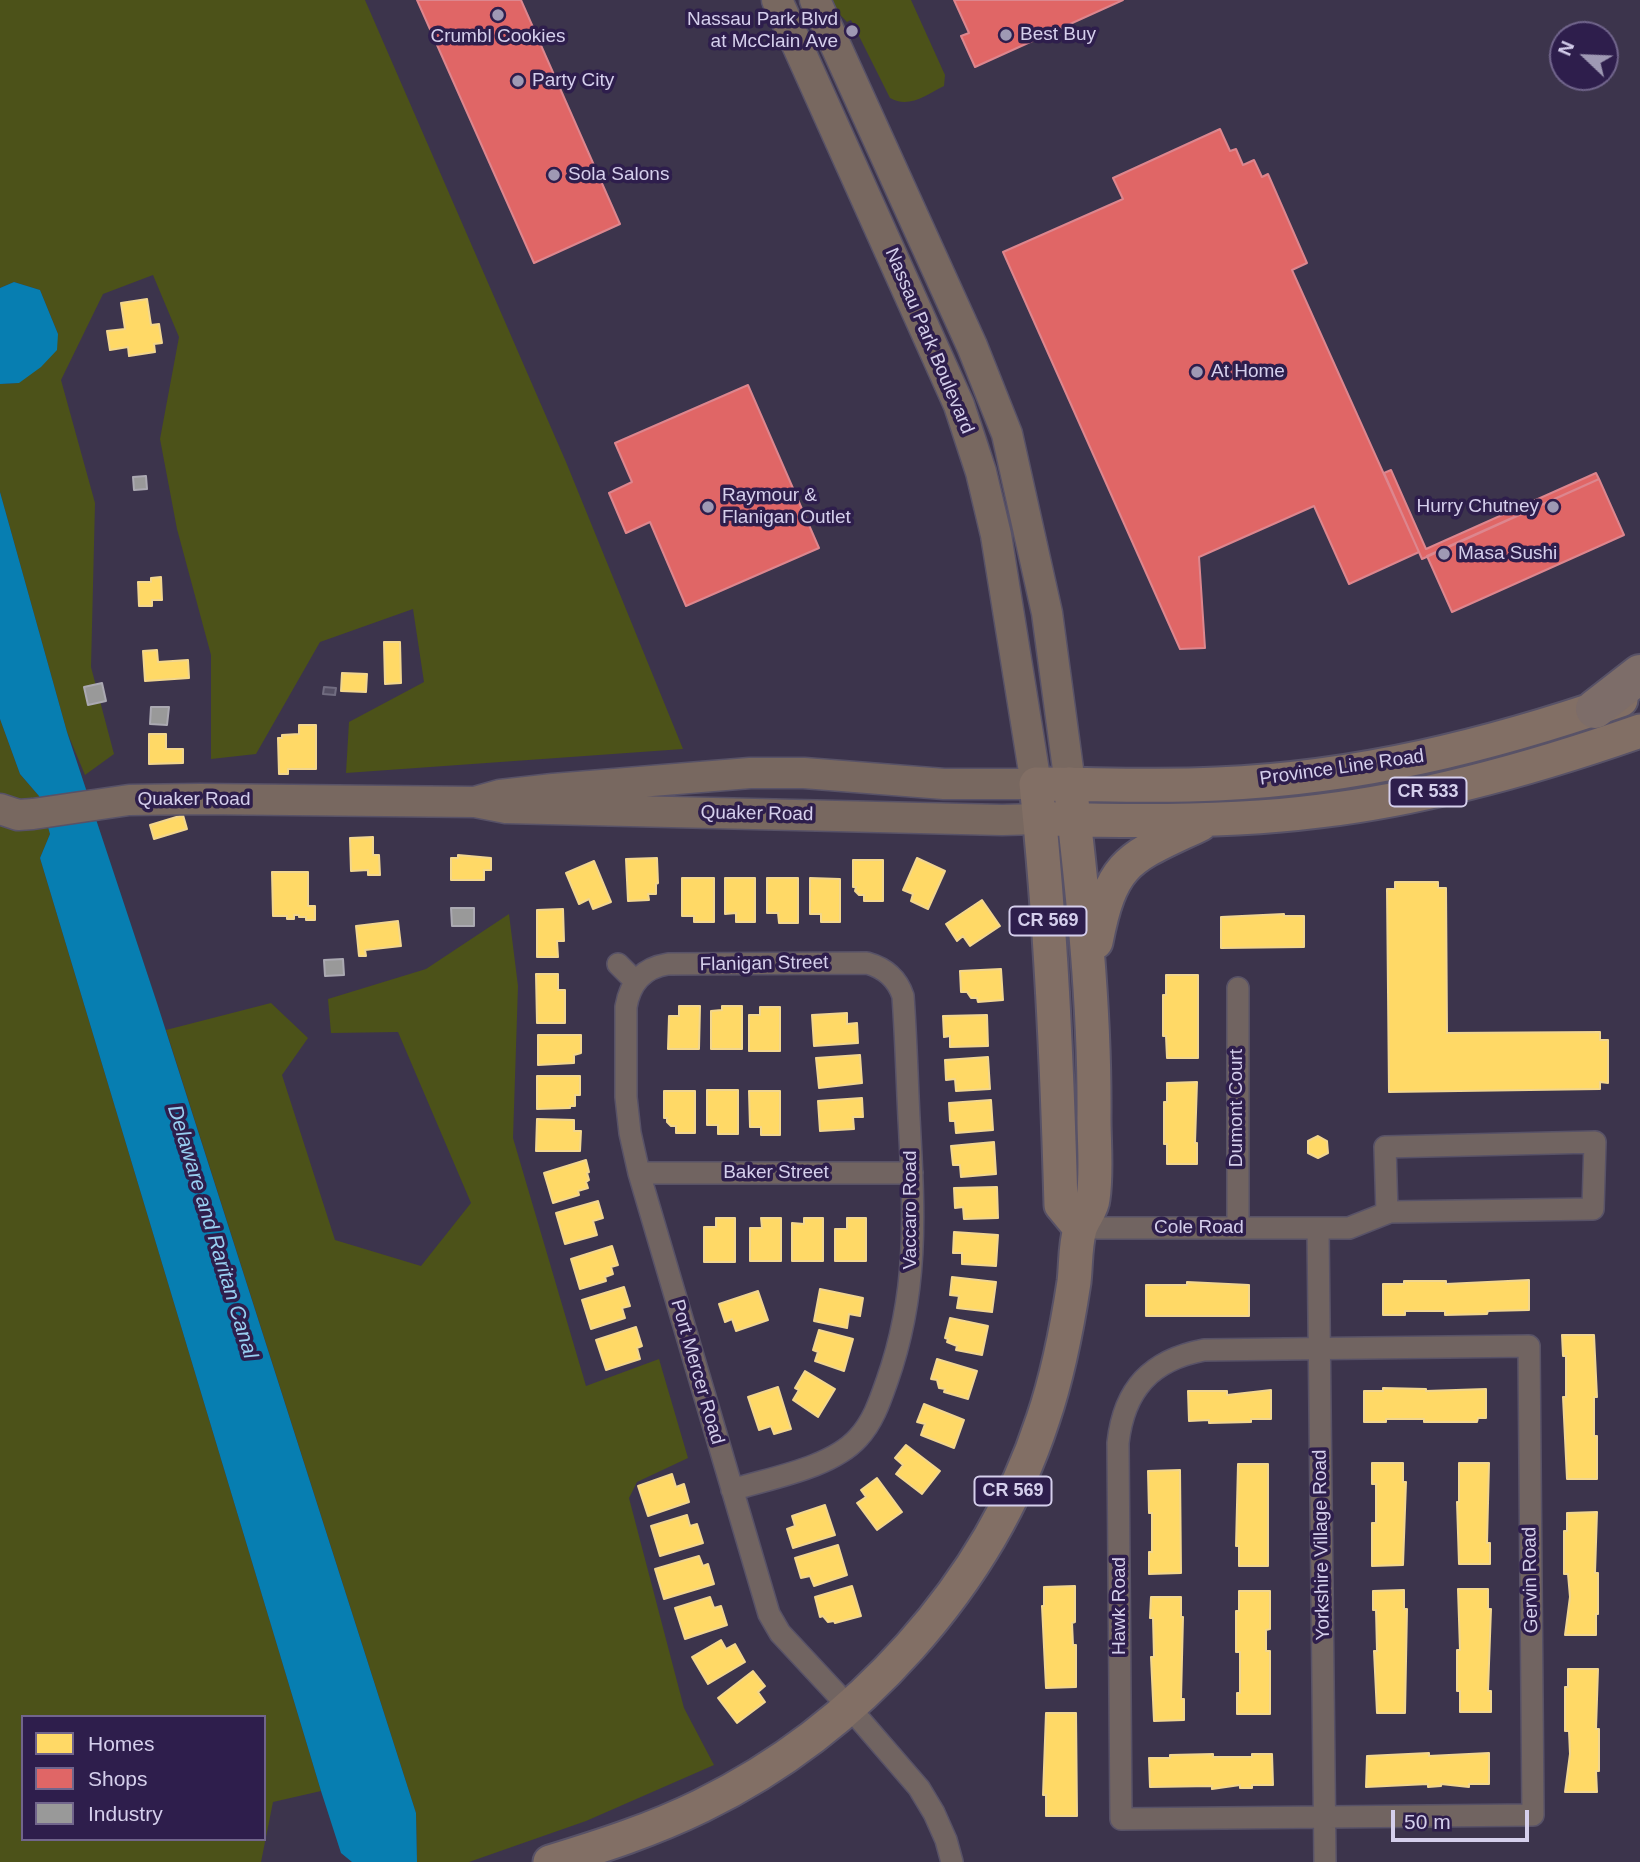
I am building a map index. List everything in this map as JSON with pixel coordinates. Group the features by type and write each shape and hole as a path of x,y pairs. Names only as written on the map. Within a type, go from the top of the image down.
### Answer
{"highway":[{"path":"1595,709 1640,674"}],"main road":[{"name":"Province Line Road","path":"1070,784 1218,784 1398,764 1486,743 1640,693"},
{"name":"Province Line Road","path":"1074,820 1209,820 1324,811 1428,792 1519,770 1640,731"},
{"name":"CR 533","path":"1036,784 1070,784"},
{"name":"CR 569","path":"1036,784 1056,1024 1062,1205 1080,1228"},
{"name":"CR 569","path":"550,1862 648,1830 702,1806 755,1776 804,1743 849,1707 902,1654 955,1590 993,1530 1022,1474 1043,1420 1056,1375 1074,1281 1080,1228 1093,1202 1095,1080 1090,974 1070,784"},
{"name":"CR 533","path":"1040,818 1074,820"},
{"path":"1090,974 1102,912 1117,876 1145,850 1209,820"}],"street":[{"name":"Nassau Park Boulevard","path":"777,0 959,405 981,472 1000,558 1036,784"},
{"name":"Nassau Park Boulevard","path":"815,0 972,346 1007,434 1047,613 1070,784"},
{"path":"849,159 883,150"},
{"name":"Quaker Road","path":"475,802 500,795 553,789 750,773 804,773 944,784 1036,784"},
{"name":"Quaker Road","path":"0,809 18,815 129,800 200,799 475,802 506,808 1002,820 1040,818"},
{"name":"Flanigan Street","path":"635,981 646,971 668,964 867,962 880,967 892,967 903,1002"},
{"path":"618,964 635,981"},
{"name":"Port Mercer Road","path":"635,981 626,1007 626,1097 630,1132 639,1173 769,1614 780,1633 919,1788 934,1813 952,1862"},
{"name":"Dumont Court","path":"1238,988 1238,1228"},
{"name":"Vaccaro Road","path":"732,1490 823,1461 842,1452 858,1439 869,1423 893,1363 904,1322 914,1240 903,1002"},
{"path":"1595,1142 1593,1209 1387,1213 1385,1147 1595,1142"},
{"name":"Baker Street","path":"639,1173 912,1173"},
{"name":"Cole Road","path":"1080,1228 1349,1228 1387,1213"},
{"name":"Yorkshire Village Road","path":"1318,1228 1325,1862"},
{"name":"Gervin Road","path":"1320,1348 1529,1346 1533,1815 1325,1817"},
{"name":"Hawk Road","path":"1320,1348 1204,1350 1185,1353 1150,1373 1136,1388 1127,1404 1120,1424 1118,1443 1121,1819 1325,1817"}],"green space":[{"path":"0,0 365,0 566,462 683,749 346,773 349,722 424,682 413,609 320,642 256,754 211,759 211,655 177,529 160,439 179,337 153,275 103,294 61,380 95,503 91,667 114,754 85,775 67,732 0,492 0,384 19,383 58,334 40,290 14,282 0,288"},
{"path":"826,0 911,0 945,75 944,86 911,101 890,98 851,20 847,22"},
{"path":"0,719 20,774 39,796 50,834 40,858 321,1791 273,1802 266,1837 266,1715 21,1715 21,1841 265,1841 261,1862 0,1862"},
{"path":"509,914 518,986 513,1138 586,1386 659,1359 688,1458 637,1482 629,1498 684,1708 714,1765 586,1821 469,1862 417,1862 416,1813 166,1030 271,1003 308,1038 282,1075 335,1240 421,1266 471,1203 398,1032 331,1033 328,999 426,969"}],"water":[{"path":"14,282 40,290 58,334 57,350 41,367 19,383 0,384 0,288"},
{"name":"Delaware and Raritan Canal","path":"0,492 67,732 157,1003 416,1813 417,1862 352,1862 341,1853 321,1791 40,858 50,834 39,796 20,774 0,719"}],"building: Homes":[{"path":"147,299 151,325 159,324 162,343 154,344 155,352 129,356 128,347 110,350 107,331 125,329 121,303"},
{"path":"161,577 162,600 152,600 152,606 139,606 138,582 151,582 151,578"},
{"path":"384,642 400,642 401,683 385,684"},
{"path":"157,650 158,662 188,660 189,678 145,681 143,651"},
{"path":"342,673 367,674 366,692 341,691"},
{"path":"299,725 316,725 316,769 288,769 288,774 279,774 278,738 282,738 282,735 299,734"},
{"path":"149,734 166,734 166,749 183,749 183,763 149,764"},
{"path":"183,815 187,829 154,839 150,825"},
{"path":"373,837 373,855 379,855 380,875 368,875 368,870 351,871 350,838"},
{"path":"458,855 491,858 491,870 484,870 484,880 451,880 451,858 458,858"},
{"path":"657,858 656,894 648,894 649,900 628,901 626,859"},
{"path":"917,858 945,871 928,909 911,901 913,894 903,890"},
{"path":"853,860 883,860 883,901 864,901 864,895 855,891"},
{"path":"594,861 611,902 593,909 589,899 579,904 566,873"},
{"path":"272,872 308,872 308,906 315,906 315,920 306,920 306,917 299,915 294,915 294,919 273,916"},
{"path":"682,878 714,878 714,922 694,922 694,916 682,916"},
{"path":"725,878 755,878 755,922 736,922 736,913 725,914"},
{"path":"767,878 798,878 798,923 779,923 778,913 767,913"},
{"path":"810,878 840,879 840,922 821,922 821,914 810,914"},
{"path":"1395,882 1438,882 1438,888 1446,888 1447,1033 1600,1032 1600,1040 1608,1040 1608,1083 1600,1082 1600,1089 1389,1092 1387,889 1395,889"},
{"path":"982,900 1000,926 970,946 963,936 957,941 946,924"},
{"path":"563,909 564,941 557,941 558,957 537,957 537,910"},
{"path":"1284,914 1304,916 1304,947 1221,948 1221,917"},
{"path":"398,921 401,946 365,950 366,956 359,956 356,926"},
{"path":"1001,969 1003,1000 978,1002 977,998 971,998 967,992 961,992 960,971"},
{"path":"536,974 558,974 558,990 565,990 565,1023 537,1023"},
{"path":"1166,975 1198,975 1198,1058 1167,1058 1166,1036 1163,1036"},
{"path":"679,1006 700,1006 699,1049 668,1049 669,1016 679,1016"},
{"path":"722,1006 742,1006 742,1049 711,1049 711,1011 722,1010"},
{"path":"760,1007 780,1007 780,1051 749,1051 749,1015 760,1015"},
{"path":"847,1013 847,1024 857,1023 858,1043 814,1046 812,1015"},
{"path":"987,1015 988,1046 950,1047 950,1036 944,1037 943,1016"},
{"path":"538,1035 581,1035 581,1053 574,1055 574,1063 538,1065"},
{"path":"860,1055 862,1083 819,1088 816,1058"},
{"path":"988,1057 990,1089 956,1091 955,1079 946,1080 945,1060"},
{"path":"537,1076 580,1076 580,1095 575,1095 575,1106 537,1109"},
{"path":"1197,1082 1197,1164 1167,1164 1164,1102 1167,1102 1167,1083"},
{"path":"707,1090 738,1090 738,1134 718,1134 718,1125 707,1125"},
{"path":"664,1091 695,1091 695,1133 676,1133 676,1126 671,1126 667,1118 664,1118"},
{"path":"749,1091 780,1091 780,1135 761,1135 761,1127 750,1127"},
{"path":"862,1098 863,1117 853,1117 854,1129 820,1131 818,1101"},
{"path":"991,1100 993,1130 956,1133 955,1121 950,1121 949,1103"},
{"path":"537,1119 574,1120 574,1131 581,1131 580,1151 536,1151"},
{"path":"1318,1136 1327,1141 1328,1153 1318,1158 1308,1153 1308,1141"},
{"path":"994,1142 996,1174 961,1177 960,1165 953,1165 951,1146"},
{"path":"586,1160 589,1172 589,1180 586,1182 588,1188 578,1191 579,1195 553,1203 544,1173"},
{"path":"997,1187 998,1218 964,1219 963,1207 955,1208 954,1188"},
{"path":"598,1201 603,1218 593,1221 597,1235 565,1244 556,1213"},
{"path":"716,1218 735,1218 735,1262 704,1262 704,1227 716,1227"},
{"path":"761,1218 781,1218 781,1261 750,1261 750,1228 762,1228"},
{"path":"804,1218 823,1218 823,1261 792,1261 792,1223 804,1224"},
{"path":"847,1218 866,1218 866,1261 835,1261 835,1229 847,1229"},
{"path":"954,1232 998,1235 996,1266 962,1264 962,1253 953,1253"},
{"path":"612,1246 618,1265 611,1267 613,1274 605,1277 606,1281 580,1289 571,1259"},
{"path":"952,1277 996,1282 992,1312 957,1308 959,1296 950,1295"},
{"path":"1529,1280 1529,1310 1445,1315 1445,1311 1405,1311 1405,1315 1383,1315 1383,1284 1404,1284 1404,1281 1446,1281 1446,1284"},
{"path":"1187,1282 1249,1285 1249,1316 1146,1316 1146,1285 1187,1285"},
{"path":"624,1287 630,1306 622,1308 625,1318 591,1329 582,1300"},
{"path":"820,1289 863,1298 860,1316 849,1314 847,1328 814,1321"},
{"path":"758,1291 768,1320 736,1331 732,1319 725,1322 719,1304"},
{"path":"950,1318 988,1326 982,1355 956,1350 957,1346 947,1342 948,1339 945,1338"},
{"path":"636,1327 642,1346 637,1348 640,1359 606,1370 596,1340"},
{"path":"819,1330 853,1339 844,1371 815,1361 818,1352 813,1350"},
{"path":"1562,1335 1594,1335 1597,1397 1594,1397 1594,1436 1597,1436 1597,1479 1567,1479 1563,1397 1566,1397 1566,1356 1563,1356"},
{"path":"937,1359 977,1371 968,1399 944,1392 945,1389 939,1388 937,1380 931,1379"},
{"path":"805,1371 835,1389 818,1417 793,1400 799,1390 795,1388"},
{"path":"778,1387 791,1429 774,1434 771,1426 759,1430 748,1397"},
{"path":"1383,1388 1426,1391 1486,1389 1486,1418 1478,1418 1477,1422 1386,1419 1386,1422 1364,1422 1364,1391 1383,1391"},
{"path":"1271,1390 1271,1419 1251,1419 1251,1422 1189,1421 1188,1391 1227,1391 1227,1395"},
{"path":"924,1404 964,1420 954,1448 921,1435 925,1424 917,1422"},
{"path":"906,1445 940,1471 922,1494 896,1474 903,1465 895,1458"},
{"path":"1372,1463 1403,1463 1403,1482 1406,1482 1403,1565 1372,1566 1376,1484 1372,1484"},
{"path":"1459,1463 1489,1463 1487,1543 1490,1543 1490,1564 1459,1564"},
{"path":"1238,1464 1268,1464 1268,1566 1239,1566 1239,1546 1236,1546"},
{"path":"1180,1470 1181,1573 1149,1574 1152,1513 1149,1513 1148,1471"},
{"path":"672,1474 676,1487 684,1484 689,1502 648,1516 638,1486"},
{"path":"877,1478 902,1512 877,1530 857,1503 866,1497 861,1490"},
{"path":"825,1505 835,1535 793,1548 787,1529 795,1526 792,1516"},
{"path":"1597,1512 1596,1635 1565,1635 1570,1597 1568,1574 1564,1574 1564,1531 1567,1531 1567,1513"},
{"path":"687,1515 690,1526 697,1524 703,1543 660,1556 651,1526"},
{"path":"838,1545 847,1575 814,1586 810,1576 801,1578 795,1558"},
{"path":"699,1556 703,1566 708,1564 714,1584 664,1599 655,1569"},
{"path":"852,1586 861,1616 835,1623 820,1617 815,1597"},
{"path":"1075,1586 1075,1622 1072,1623 1073,1645 1076,1645 1076,1687 1046,1688 1042,1606 1044,1587"},
{"path":"1458,1589 1488,1589 1488,1609 1491,1609 1488,1691 1491,1691 1491,1712 1460,1712 1460,1691 1457,1691 1457,1650 1460,1650"},
{"path":"1404,1590 1404,1609 1407,1609 1405,1713 1377,1713 1374,1651 1377,1651 1376,1610 1373,1610 1373,1591"},
{"path":"1239,1591 1270,1591 1270,1629 1266,1630 1266,1651 1270,1651 1270,1714 1237,1714 1240,1652 1236,1652 1236,1611 1239,1611"},
{"path":"710,1597 714,1608 721,1606 727,1625 685,1639 675,1608"},
{"path":"1151,1597 1181,1597 1181,1699 1184,1699 1184,1720 1154,1721"},
{"path":"721,1640 726,1649 735,1644 745,1662 708,1684 692,1657"},
{"path":"1568,1669 1598,1669 1597,1792 1565,1792 1570,1754 1569,1731 1565,1731 1565,1687 1568,1687"},
{"path":"753,1671 765,1686 758,1692 765,1702 737,1723 718,1698"},
{"path":"1046,1713 1076,1713 1077,1816 1046,1816 1046,1795 1043,1795"},
{"path":"1429,1753 1429,1756 1489,1753 1489,1784 1469,1784 1469,1787 1441,1784 1428,1787 1428,1784 1366,1787 1367,1756"},
{"path":"1213,1754 1213,1757 1252,1757 1252,1754 1272,1754 1273,1785 1240,1788 1240,1785 1212,1789 1212,1786 1150,1787 1149,1758"}],"building: Shops":[{"path":"417,0 521,0 620,224 534,263"},
{"name":"Best Buy","path":"954,0 1123,0 975,67 961,36 969,33"},
{"name":"At Home","path":"1220,129 1230,151 1236,149 1243,165 1254,160 1262,177 1268,174 1307,263 1292,270 1419,552 1349,584 1314,506 1199,557 1205,648 1180,649 1003,252 1123,199 1113,178"},
{"name":"Raymour & Flanigan Outlet","path":"748,385 819,548 686,606 650,522 626,533 609,493 632,482 615,443"},
{"path":"1391,470 1426,549 1596,473 1599,479 1422,559 1384,473"},
{"path":"1599,479 1624,535 1452,612 1427,556"}],"building: Industry":[{"path":"146,476 147,489 134,490 133,477"},
{"path":"102,683 106,701 88,705 84,687"},
{"path":"151,707 169,707 167,725 150,724"},
{"path":"451,908 474,908 474,926 452,926"},
{"path":"343,959 344,975 325,976 324,960"}],"building: Other":[{"path":"324,687 336,688 335,695 323,694"}],"place":[{"name":"Crumbl Cookies","path":"498,15"},
{"name":"Nassau Park Blvd at McClain Ave","path":"852,31"},
{"name":"Best Buy","path":"1006,35"},
{"name":"Party City","path":"518,81"},
{"name":"Sola Salons","path":"554,175"},
{"name":"At Home","path":"1197,372"},
{"name":"Raymour & Flanigan Outlet","path":"708,507"},
{"name":"Hurry Chutney","path":"1553,507"},
{"name":"Masa Sushi","path":"1444,554"}]}
